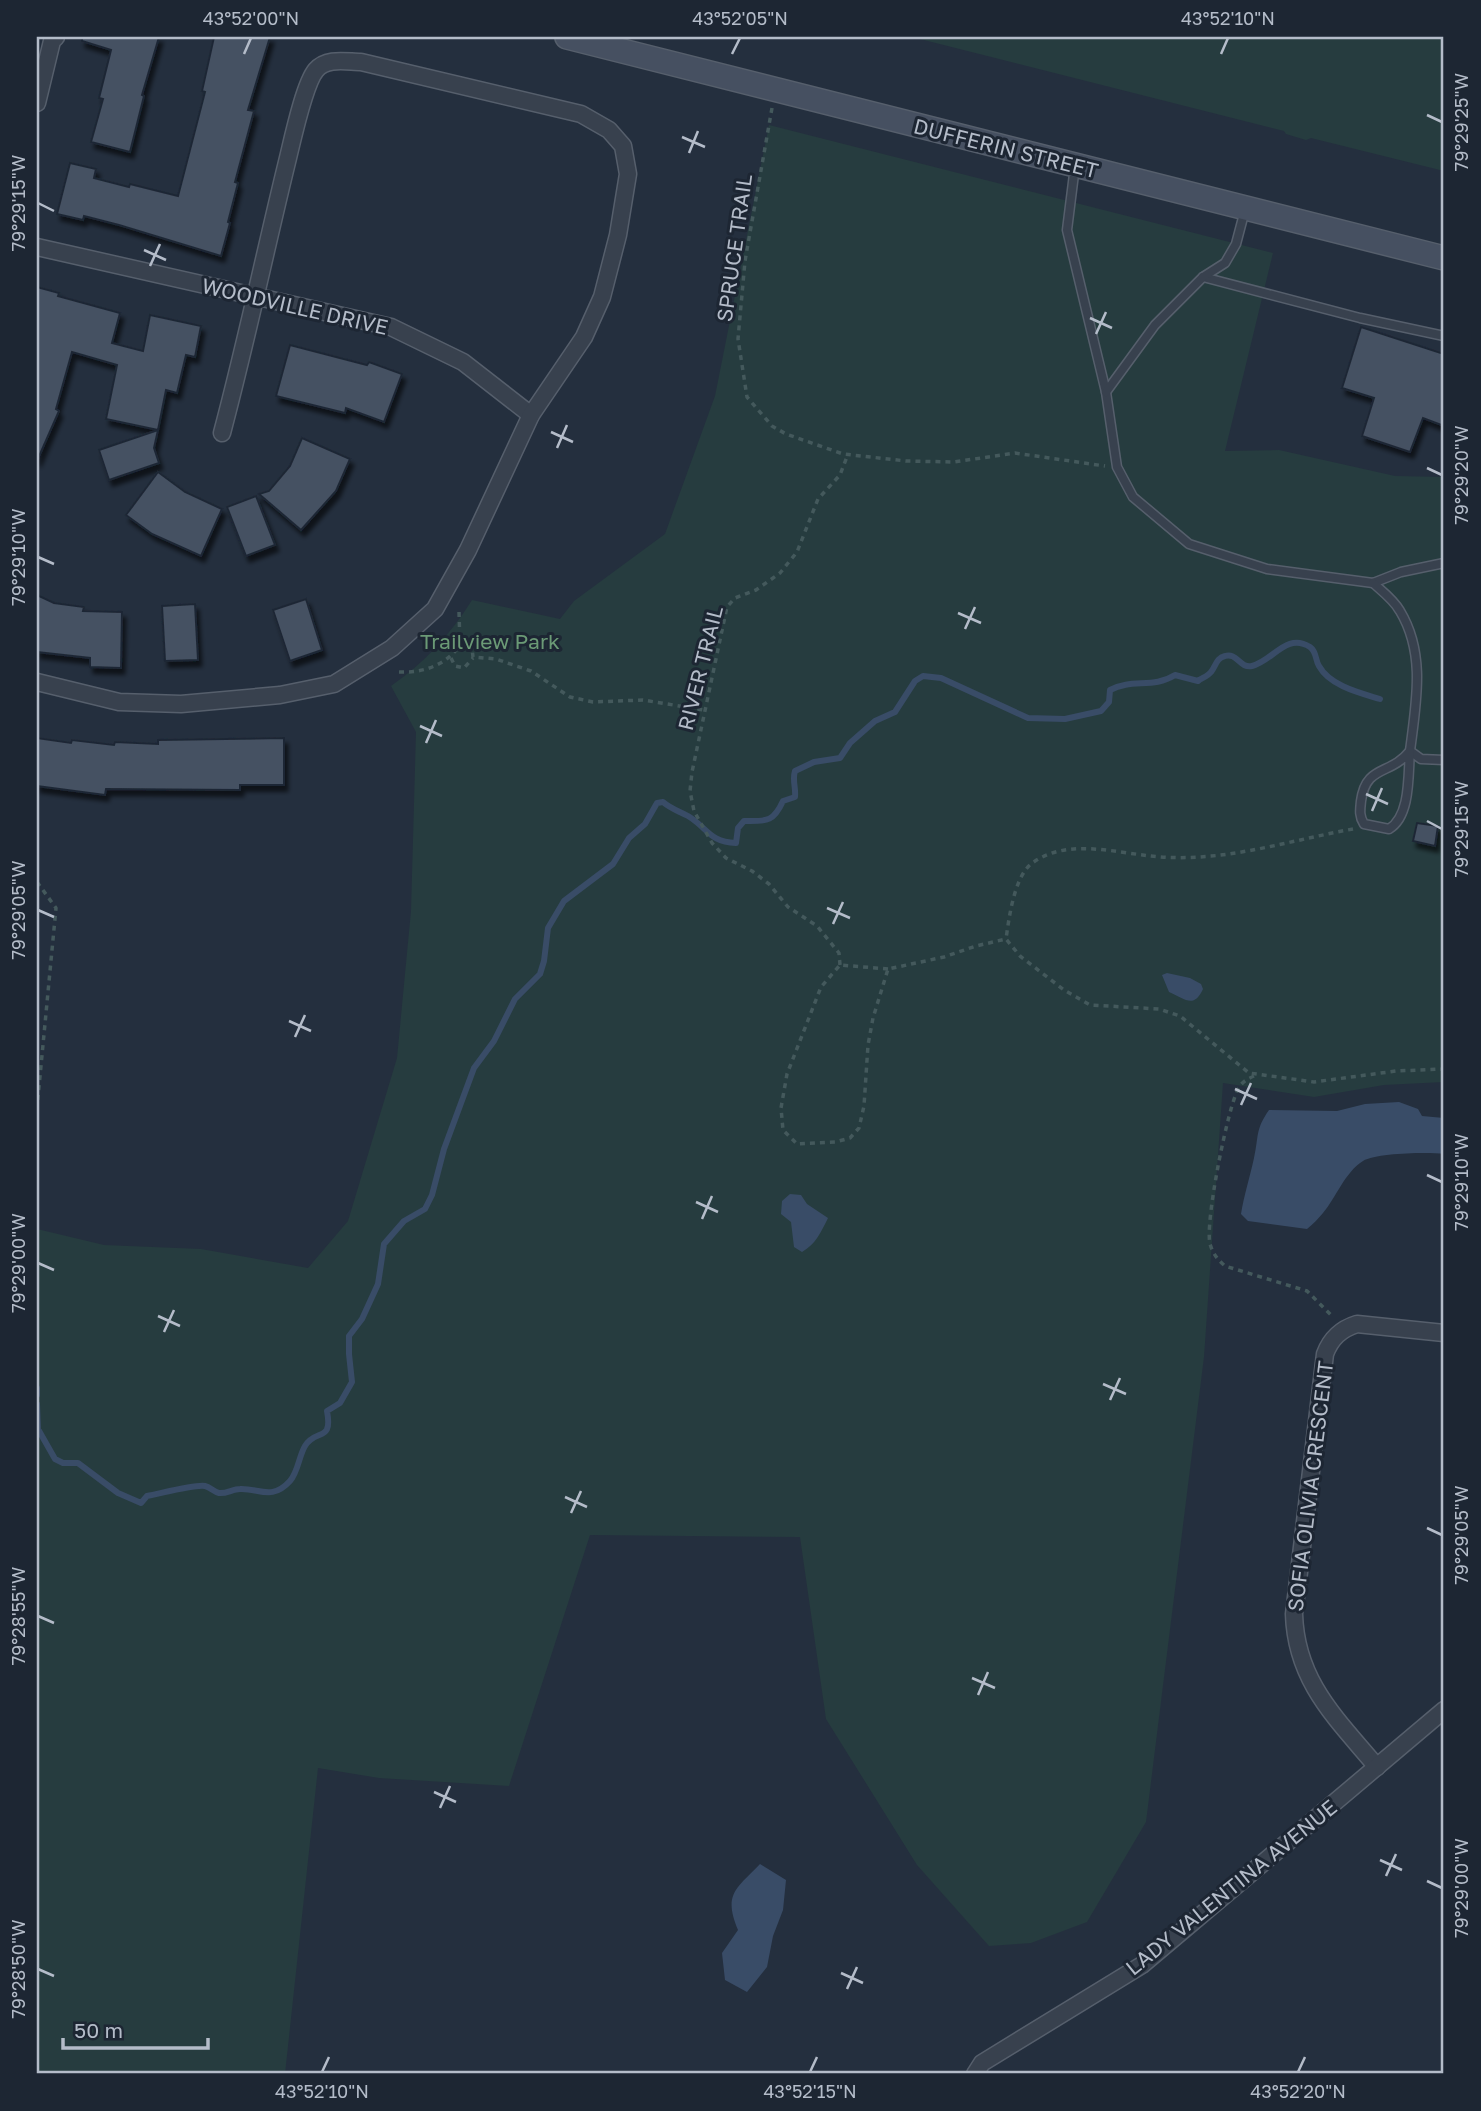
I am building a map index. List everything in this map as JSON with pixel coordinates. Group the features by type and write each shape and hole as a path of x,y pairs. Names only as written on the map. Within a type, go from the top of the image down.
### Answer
{"main road":[{"name":"DUFFERIN STREET","path":"568,37 1444,258"}],"street":[{"path":"37,103 53,38"},
{"path":"37,682 119,702 181,704 280,695 334,684 392,648 435,609 468,550 531,415 584,337 602,297 620,223 628,174 623,146 609,130 581,114 361,62 330,61 316,70 297,120 263,260 257,296 222,433"},
{"name":"WOODVILLE DRIVE","path":"37,247 391,327 464,362 531,415"},
{"path":"1344,1329 1364,1323 1444,1333"},
{"name":"SOFIA OLIVIA CRESCENT","path":"1344,1329 1333,1338 1325,1354 1294,1632 1315,1689 1331,1715 1377,1767"},
{"name":"LADY VALENTINA AVENUE","path":"975,2074 982,2063 1142,1965 1444,1710"}],"lane":[{"path":"1075,166 1067,230 1106,392 1117,467 1133,497 1189,544 1267,569 1373,583 1401,572 1444,564"},
{"path":"1106,392 1155,325 1203,277 1225,263 1236,244 1246,207"},
{"path":"1203,277 1360,318 1444,336"},
{"path":"1373,583 1399,609 1415,643 1418,687 1404,807 1398,824 1389,830 1368,825 1360,818 1362,796 1368,779 1375,773 1401,762 1410,751"},
{"path":"1410,751 1421,759 1444,760"}],"path":[{"name":"SPRUCE TRAIL","path":"776,90 747,248 738,339 747,397 772,426 786,434 848,454 906,461 954,463 1016,453 1117,467"},
{"name":"RIVER TRAIL","path":"840,965 839,953 817,926 788,907 769,884 752,871 726,858 712,843 694,811 690,790 704,710 727,607 735,598 756,590 780,573 797,552 818,499 840,475 848,454"},
{"path":"399,672 424,669 451,658 460,645 459,612"},
{"path":"451,658 455,666 464,668 473,657 472,648 460,645"},
{"path":"473,657 496,659 531,671 570,697 593,702 643,700 704,710"},
{"path":"1368,825 1251,852 1180,857 1154,857 1096,849 1054,852 1028,866 1011,902 1006,939 1020,956 1064,990 1090,1005 1159,1009 1180,1016 1249,1073 1314,1082 1396,1071 1444,1069"},
{"path":"37,881 56,908 37,1108"},
{"path":"888,969 868,1045 864,1106 859,1128 850,1138 797,1144 783,1130 781,1108 787,1074 821,987 840,965 888,969 944,957 1006,939"},
{"path":"1256,1075 1242,1082 1236,1093 1223,1142 1210,1219 1209,1242 1216,1258 1225,1266 1307,1291 1344,1329"}],"green space":[{"path":"912,37 1444,37 1444,171 1311,138 1306,140 1284,131"},
{"name":"Trailview Park","path":"769,125 1273,253 1225,451 1279,450 1395,476 1444,477 1444,1082 1384,1085 1314,1097 1223,1083 1204,1357 1146,1822 1087,1922 1031,1943 989,1946 917,1865 826,1719 800,1537 590,1535 509,1786 379,1778 318,1768 285,2074 37,2074 37,1229 104,1245 201,1249 308,1268 348,1221 397,1058 411,911 416,732 391,686 415,668 436,647 472,600 560,619 574,601 665,534 715,396"}],"water":[{"path":"1167,973 1190,978 1201,984 1203,989 1200,995 1189,1001 1169,992 1162,975"},
{"path":"1399,1102 1418,1109 1422,1116 1444,1118 1444,1154 1391,1155 1363,1161 1351,1172 1328,1207 1307,1229 1248,1221 1241,1214 1259,1128 1269,1110 1337,1111 1365,1104"},
{"path":"790,1194 801,1195 807,1204 828,1218 815,1241 802,1252 794,1247 791,1222 781,1214 782,1201"},
{"path":"760,1864 786,1880 783,1910 773,1936 767,1967 747,1992 725,1980 722,1953 738,1930 732,1908 734,1893"}],"building":[{"path":"82,37 159,37 142,95 144,96 130,152 91,142 103,99 99,98 111,50 82,41"},
{"path":"214,37 270,37 248,110 254,111 235,182 238,183 221,256 84,216 83,220 57,214 70,163 96,169 94,178 178,196 205,92 202,91"},
{"path":"37,287 59,293 58,296 120,313 112,343 143,351 150,315 201,326 195,357 186,355 177,393 166,390 158,430 106,419 117,365 72,352 56,409 59,411 37,461"},
{"path":"1361,327 1444,354 1444,426 1423,418 1410,452 1362,436 1374,398 1342,388"},
{"path":"290,345 367,365 369,362 402,374 384,422 346,408 345,413 276,396"},
{"path":"158,430 154,448 159,463 109,480 99,450"},
{"path":"302,438 350,459 336,491 301,530 259,494 269,491 290,466"},
{"path":"158,472 185,492 222,509 201,556 152,534 126,515"},
{"path":"256,496 275,545 246,556 227,507"},
{"path":"37,595 54,603 84,607 83,611 122,612 121,668 90,667 90,658 37,652"},
{"path":"306,599 322,650 290,661 273,610"},
{"path":"195,604 198,660 165,661 162,606"},
{"path":"37,738 114,745 115,742 158,744 158,740 284,738 284,785 240,785 240,790 106,789 105,795 37,786"},
{"path":"1417,823 1438,826 1435,846 1413,841"}],"waterway":[{"path":"37,1404 38,1429 55,1459 63,1463 78,1463 118,1493 141,1503 147,1496 193,1486 205,1486 219,1493 240,1489 271,1492 277,1491 290,1481 305,1446 326,1431 327,1411 340,1403 352,1382 349,1336 362,1319 378,1284 384,1244 404,1221 425,1209 474,1068 494,1041 515,999 540,974 548,928 564,901 613,864 629,838 645,824 657,803 663,802 688,816 714,837 736,843 738,828 744,821 768,819 776,813 783,801 795,797 795,771 814,762 840,758 850,743 875,721 895,712 915,681 923,676 941,678 1028,718 1065,719 1101,711 1109,702 1110,690 1118,686 1159,682 1175,675 1198,681 1210,673 1222,657 1233,656 1244,665 1252,666 1287,645 1301,643 1312,649 1319,666 1330,679 1346,688 1380,699"},
{"path":"37,1388 37,1395"}]}
